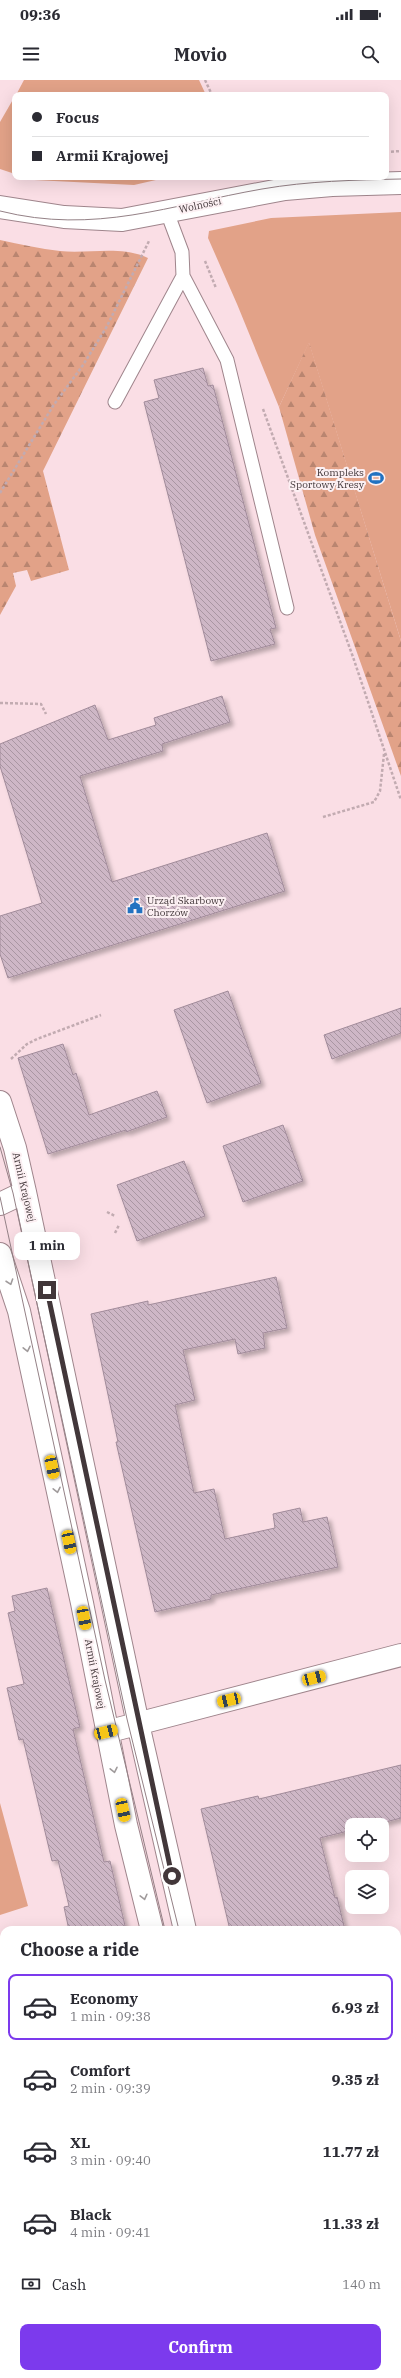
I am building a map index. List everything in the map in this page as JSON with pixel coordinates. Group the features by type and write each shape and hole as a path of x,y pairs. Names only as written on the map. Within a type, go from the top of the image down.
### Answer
{"street":[{"name":"Wolności","path":"0,207 64,217 122,220 285,189 332,185 401,183"},
{"name":"Armii Krajowej","path":"0,1102 7,1150 25,1192 138,1724 184,1926"},
{"path":"0,1204 25,1192"},
{"name":"Armii Krajowej","path":"0,1254 19,1310 82,1603 106,1732 151,1926"},
{"path":"106,1732 401,1655"}],"lane":[{"path":"167,212 182,252 183,276 227,360 287,608"},
{"path":"115,402 183,276"}],"path":[{"path":"205,80 211,92"},
{"path":"389,152 401,151"},
{"path":"0,493 53,406 83,365 106,328 151,236"},
{"path":"203,255 219,295"},
{"path":"260,402 353,657 401,800"},
{"path":"0,703 40,704 46,714"},
{"path":"323,817 374,802 380,790 385,752"},
{"path":"11,1060 27,1044 101,1015"},
{"path":"107,1212 114,1216"},
{"path":"115,1233 119,1225"}],"green space":[{"path":"24,80 199,80 205,92 18,92"},
{"path":"12,101 12,173 0,169 0,122"},
{"path":"34,180 156,180 134,185"},
{"path":"401,212 401,641 309,343 279,407 208,238 209,231 271,218"},
{"path":"0,240 52,250 71,252 116,251 138,254 148,258 43,471 69,570 31,581 27,570 13,573 16,586 0,615"},
{"path":"309,342 401,641 401,776 315,535 279,407"},
{"path":"0,1803 28,1906 0,1915"}],"building":[{"path":"203,368 208,386 213,385 276,628 270,629 275,644 211,661 144,402 159,398 154,380"},
{"path":"222,696 230,722 162,744 163,751 80,776 112,882 267,833 285,891 8,978 0,954 0,916 42,903 0,766 0,744 95,705 108,740 156,725 154,718"},
{"path":"228,991 261,1083 207,1103 174,1010"},
{"path":"401,1008 401,1033 332,1059 324,1035"},
{"path":"63,1044 73,1075 76,1073 89,1115 157,1091 167,1117 126,1132 126,1130 48,1154 18,1058"},
{"path":"283,1125 303,1181 243,1202 223,1146"},
{"path":"184,1161 205,1216 137,1241 117,1185"},
{"path":"276,1277 287,1328 263,1333 265,1348 238,1354 235,1339 183,1350 195,1400 175,1405 194,1493 214,1489 225,1539 275,1528 273,1514 300,1508 303,1522 327,1517 338,1567 211,1595 211,1599 155,1612 116,1442 118,1442 91,1314 148,1301 148,1305"},
{"path":"47,1588 80,1727 73,1729 104,1862 110,1861 125,1926 68,1926 64,1907 69,1906 58,1860 52,1861 23,1739 19,1740 7,1688 24,1684 8,1613 15,1611 12,1596"},
{"path":"401,1765 401,1818 389,1821 389,1818 345,1818 345,1832 320,1838 335,1898 337,1897 344,1926 229,1926 201,1809 258,1796 259,1799"}],"tram line":[{"path":"389,179 401,179"},
{"path":"0,211 35,218 68,220 100,219 132,215 279,186 332,181 366,180"},
{"path":"0,1147 13,1193 127,1719 178,1926"},
{"path":"0,1197 105,1680 164,1926"}],"place":[{"name":"Kompleks Sportowy Kresy","path":"376,478"},
{"name":"Urząd Skarbowy Chorzów","path":"135,906"}],"route":[{"path":"47,1290 135,1710 172,1876"}]}
